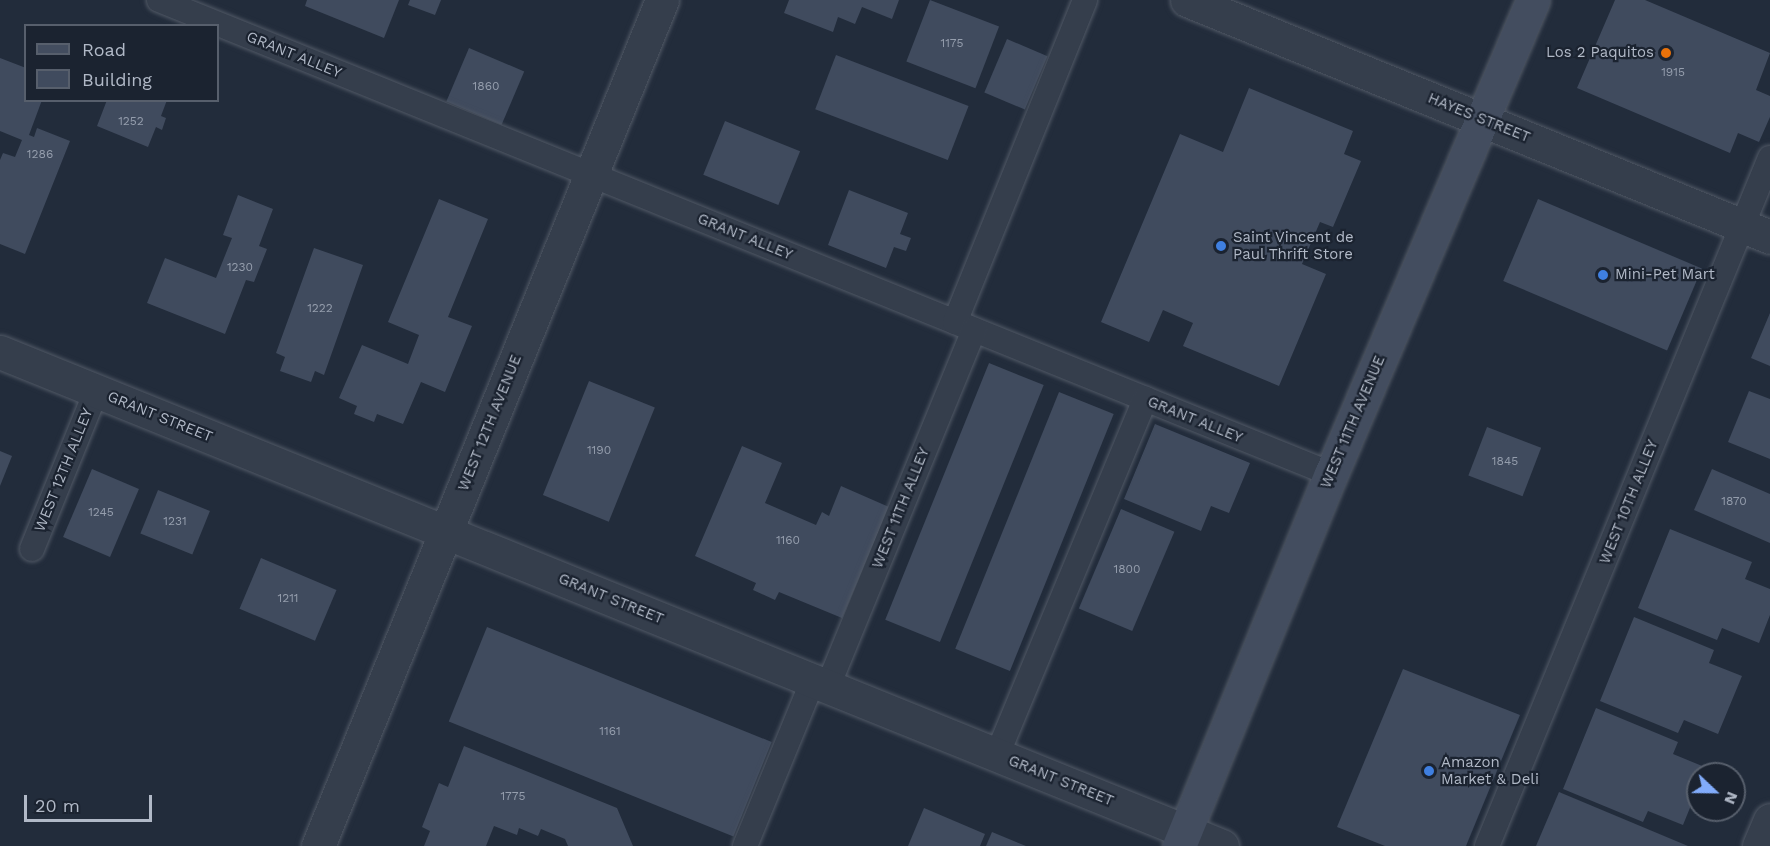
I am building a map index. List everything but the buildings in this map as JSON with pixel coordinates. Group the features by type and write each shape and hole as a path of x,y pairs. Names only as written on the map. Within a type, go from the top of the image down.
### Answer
{"main road":[{"name":"WEST 11TH AVENUE","path":"1182,838 1331,474 1484,120 1533,0"}],"street":[{"name":"WEST 12TH AVENUE","path":"318,846 662,0"},
{"name":"HAYES STREET","path":"1187,0 1756,231"},
{"name":"GRANT STREET","path":"0,352 997,755 1182,838 1222,846"},
{"path":"1759,846 1770,820"}],"lane":[{"name":"GRANT ALLEY","path":"159,0 218,24"},
{"name":"WEST 11TH ALLEY","path":"745,846 820,683 964,326 1085,0"},
{"name":"GRANT ALLEY","path":"219,24 1331,474"},
{"name":"WEST 10TH ALLEY","path":"1487,846 1756,231 1770,158"},
{"name":"WEST 12TH ALLEY","path":"32,549 96,391"},
{"path":"997,755 1145,399"}],"place":[{"name":"Los 2 Paquitos","path":"1666,53"},
{"name":"Saint Vincent de Paul Thrift Store","path":"1221,246"},
{"name":"Mini-Pet Mart","path":"1603,275"},
{"name":"Amazon Market & Deli","path":"1429,771"}]}
